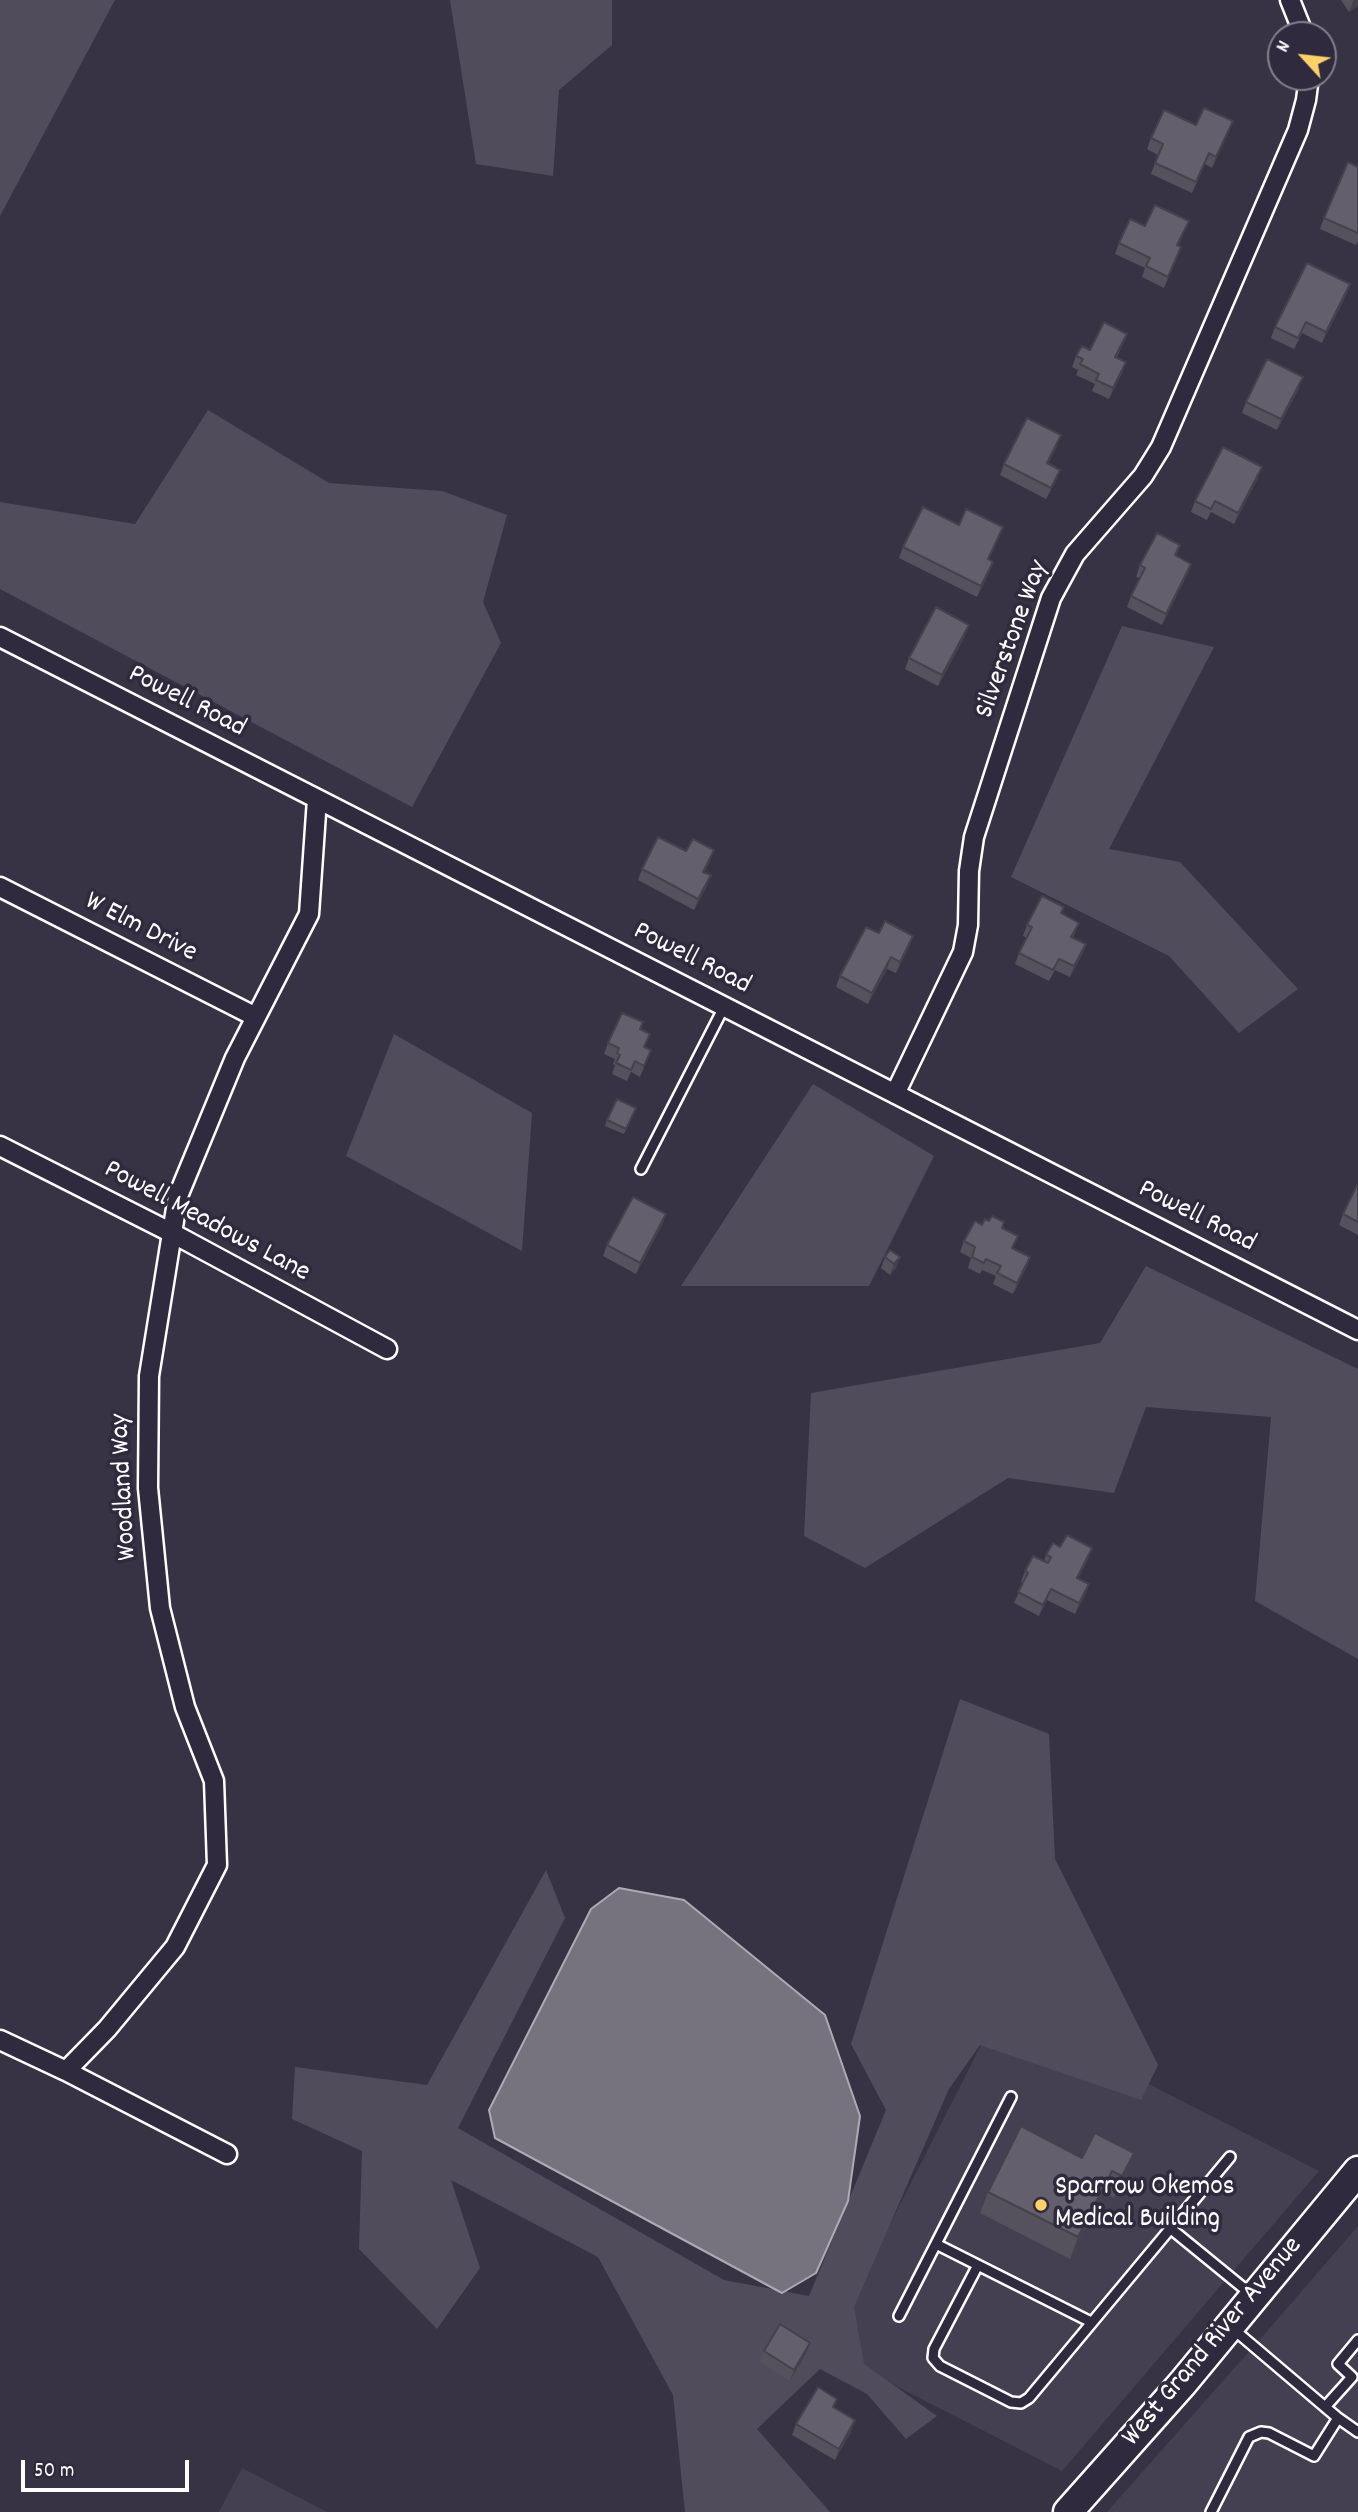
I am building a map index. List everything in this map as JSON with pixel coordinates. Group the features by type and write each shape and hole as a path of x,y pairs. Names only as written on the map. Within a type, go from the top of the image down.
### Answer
{"main road":[{"name":"West Grand River Avenue","path":"1068,2512 1231,2327 1358,2171"}],"street":[{"path":"1290,0 1298,21"},
{"name":"Silverstone Way","path":"895,1094 963,952 968,925 969,871 974,837 1051,598 1075,554 1143,476 1161,447 1298,130 1307,91"},
{"name":"Powell Road","path":"0,637 1358,1331"},
{"name":"Woodland Way","path":"66,2071 107,2029 175,1947 217,1866 214,1781 185,1707 160,1608 148,1489 149,1376 178,1196 235,1058 309,914 317,799"},
{"name":"W Elm Drive","path":"0,887 256,1017"},
{"name":"Powell Meadows Lane","path":"0,1146 172,1233 387,1349"},
{"path":"0,2040 227,2154"}],"lane":[{"path":"641,1169 724,1007"},
{"path":"899,2316 1011,2097"},
{"path":"978,2265 934,2349 933,2358 940,2366 1012,2402 1026,2401 1230,2157"},
{"path":"1170,2228 1254,2296"},
{"path":"936,2244 1091,2322"},
{"path":"1231,2327 1358,2432"},
{"path":"1325,2407 1355,2379 1338,2364 1358,2340"},
{"path":"1211,2512 1250,2437 1261,2432 1269,2433 1314,2456 1338,2418"}],"shaded area":[{"path":"0,0 115,0 0,216"},
{"path":"450,0 612,0 612,45 559,90 553,176 476,164"},
{"path":"208,410 329,483 442,491 507,515 483,602 501,643 412,807 0,589 0,502 135,524"},
{"path":"1122,626 1214,647 1109,849 1180,862 1298,989 1239,1033 1169,956 1011,877"},
{"path":"394,1034 532,1113 522,1251 346,1156"},
{"path":"813,1084 934,1156 869,1286 681,1286"},
{"path":"1146,1266 1358,1369 1358,1659 1255,1601 1271,1417 1146,1407 1114,1493 1008,1478 865,1568 804,1536 811,1393 1100,1343"},
{"path":"960,1699 1049,1734 1055,1859 1158,2065 1141,2100 980,2045 949,2089 854,2307 864,2364 937,2416 906,2439 867,2394 820,2369 757,2429 830,2512 685,2512 673,2395 598,2257 451,2180 480,2268 437,2329 359,2249 362,2151 292,2119 295,2067 427,2085 546,1870 565,1918 458,2128 724,2280 809,2296 886,2110 851,2044"},
{"path":"619,1888 684,1900 825,2015 860,2116 848,2201 816,2273 782,2293 495,2138 489,2110 591,1909"},
{"path":"1000,2008 1319,2171 1062,2471 826,2350"},
{"path":"1358,2226 1358,2512 1107,2512 1269,2329"},
{"path":"242,2468 327,2512 219,2512"}],"building":[{"path":"1204,108 1233,121 1216,157 1209,153 1196,182 1155,163 1163,144 1151,138 1164,110 1196,125"},
{"path":"1348,162 1358,167 1358,233 1324,218"},
{"path":"1155,205 1189,221 1177,245 1181,247 1168,277 1146,266 1150,258 1119,243 1130,219 1145,226"},
{"path":"1307,263 1350,284 1326,332 1306,322 1298,338 1275,327"},
{"path":"1104,322 1127,334 1115,357 1126,362 1113,388 1096,380 1099,374 1080,364 1083,359 1076,356 1082,346 1090,350"},
{"path":"1267,359 1303,377 1281,419 1246,402"},
{"path":"1027,418 1061,435 1047,463 1060,470 1051,488 1004,464"},
{"path":"1223,447 1262,467 1238,513 1215,501 1211,509 1195,501"},
{"path":"923,507 959,525 966,509 1003,527 988,559 993,562 981,586 903,547"},
{"path":"1157,533 1180,545 1175,555 1191,564 1166,614 1131,596 1145,568 1140,565"},
{"path":"936,607 969,625 942,675 909,658"},
{"path":"658,837 686,851 693,839 714,850 703,872 711,875 698,899 642,869"},
{"path":"1042,896 1064,907 1061,913 1079,923 1071,937 1086,944 1074,966 1059,959 1053,970 1019,953 1032,927 1027,925"},
{"path":"885,921 913,936 900,962 891,957 872,993 840,976 866,927 879,933"},
{"path":"622,1013 643,1022 640,1029 650,1034 644,1047 651,1050 644,1066 635,1061 631,1070 616,1063 620,1055 617,1053 619,1048 608,1043"},
{"path":"617,1099 636,1108 626,1129 607,1120"},
{"path":"1358,1186 1358,1222 1343,1214"},
{"path":"633,1197 666,1214 640,1263 607,1245"},
{"path":"992,1216 1004,1222 1002,1228 1018,1236 1012,1248 1030,1257 1017,1283 997,1273 1001,1266 986,1259 984,1263 972,1257 975,1247 964,1241 975,1221 982,1225 985,1219 989,1221"},
{"path":"890,1250 900,1257 894,1264 885,1257"},
{"path":"1067,1535 1092,1548 1077,1578 1089,1584 1079,1603 1051,1589 1043,1605 1018,1592 1033,1556 1048,1563 1051,1557 1046,1555 1053,1543 1060,1547"},
{"name":"Sparrow Okemos Medical Building","path":"1021,2126 1082,2158 1095,2133 1134,2153 1122,2176 1112,2171 1078,2237 988,2192"},
{"path":"780,2324 810,2343 794,2370 764,2351"},
{"path":"818,2387 837,2399 833,2407 855,2420 839,2449 796,2424"}],"place":[{"name":"Sparrow Okemos Medical Building","path":"1041,2205"}]}
